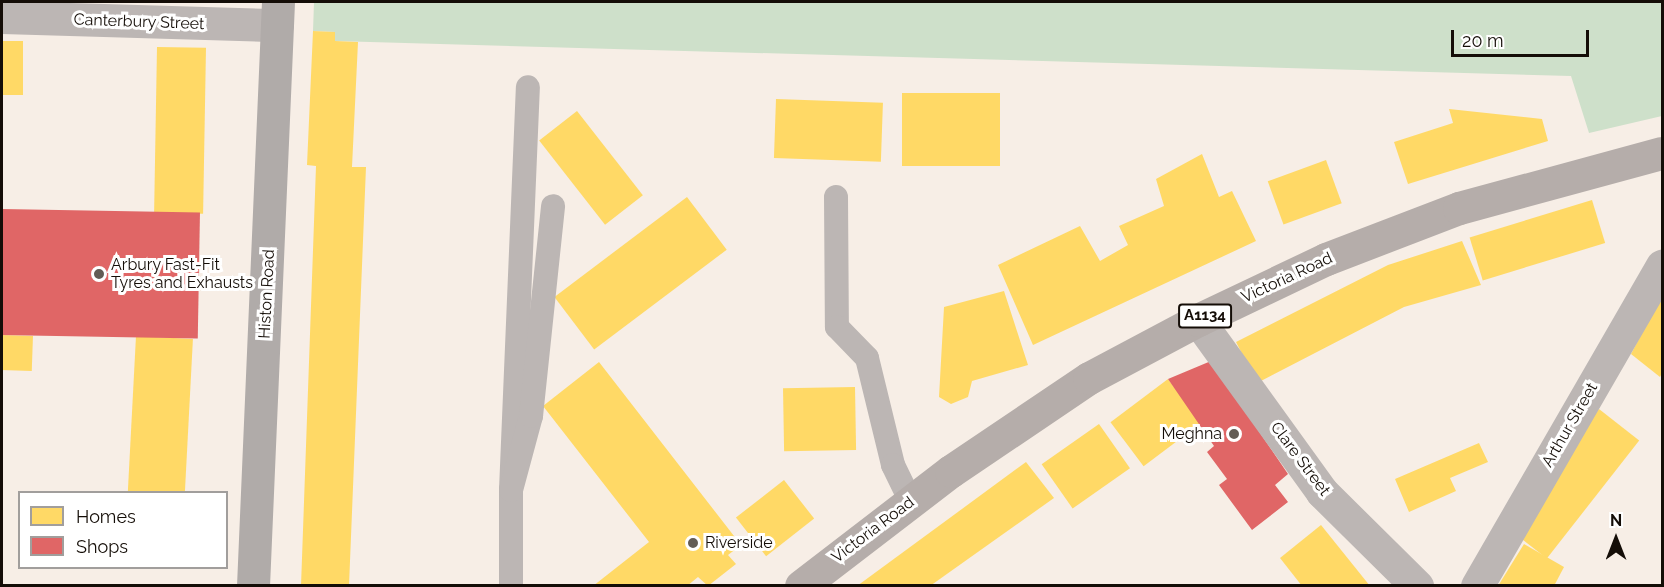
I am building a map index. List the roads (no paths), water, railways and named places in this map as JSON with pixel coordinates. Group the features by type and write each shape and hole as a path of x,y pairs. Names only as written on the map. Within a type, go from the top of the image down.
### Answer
{"main road":[{"name":"Histon Road","path":"253,585 277,13"},
{"name":"Victoria Road","path":"801,585 911,502 1089,378 1198,320 1326,259 1459,208 1662,153"}],"street":[{"name":"Canterbury Street","path":"2,17 277,13"},
{"name":"Arthur Street","path":"1477,585 1662,266"},
{"name":"Clare Street","path":"1198,320 1322,492 1417,585"}],"lane":[{"path":"511,585 511,490 528,87"},
{"path":"836,196 837,327 867,358 893,465 911,502"},
{"path":"511,490 531,416 553,206"}],"place":[{"name":"Arbury Fast-Fit Tyres and Exhausts","path":"99,274"},
{"name":"Meghna","path":"1234,434"},
{"name":"Riverside","path":"693,543"}]}
